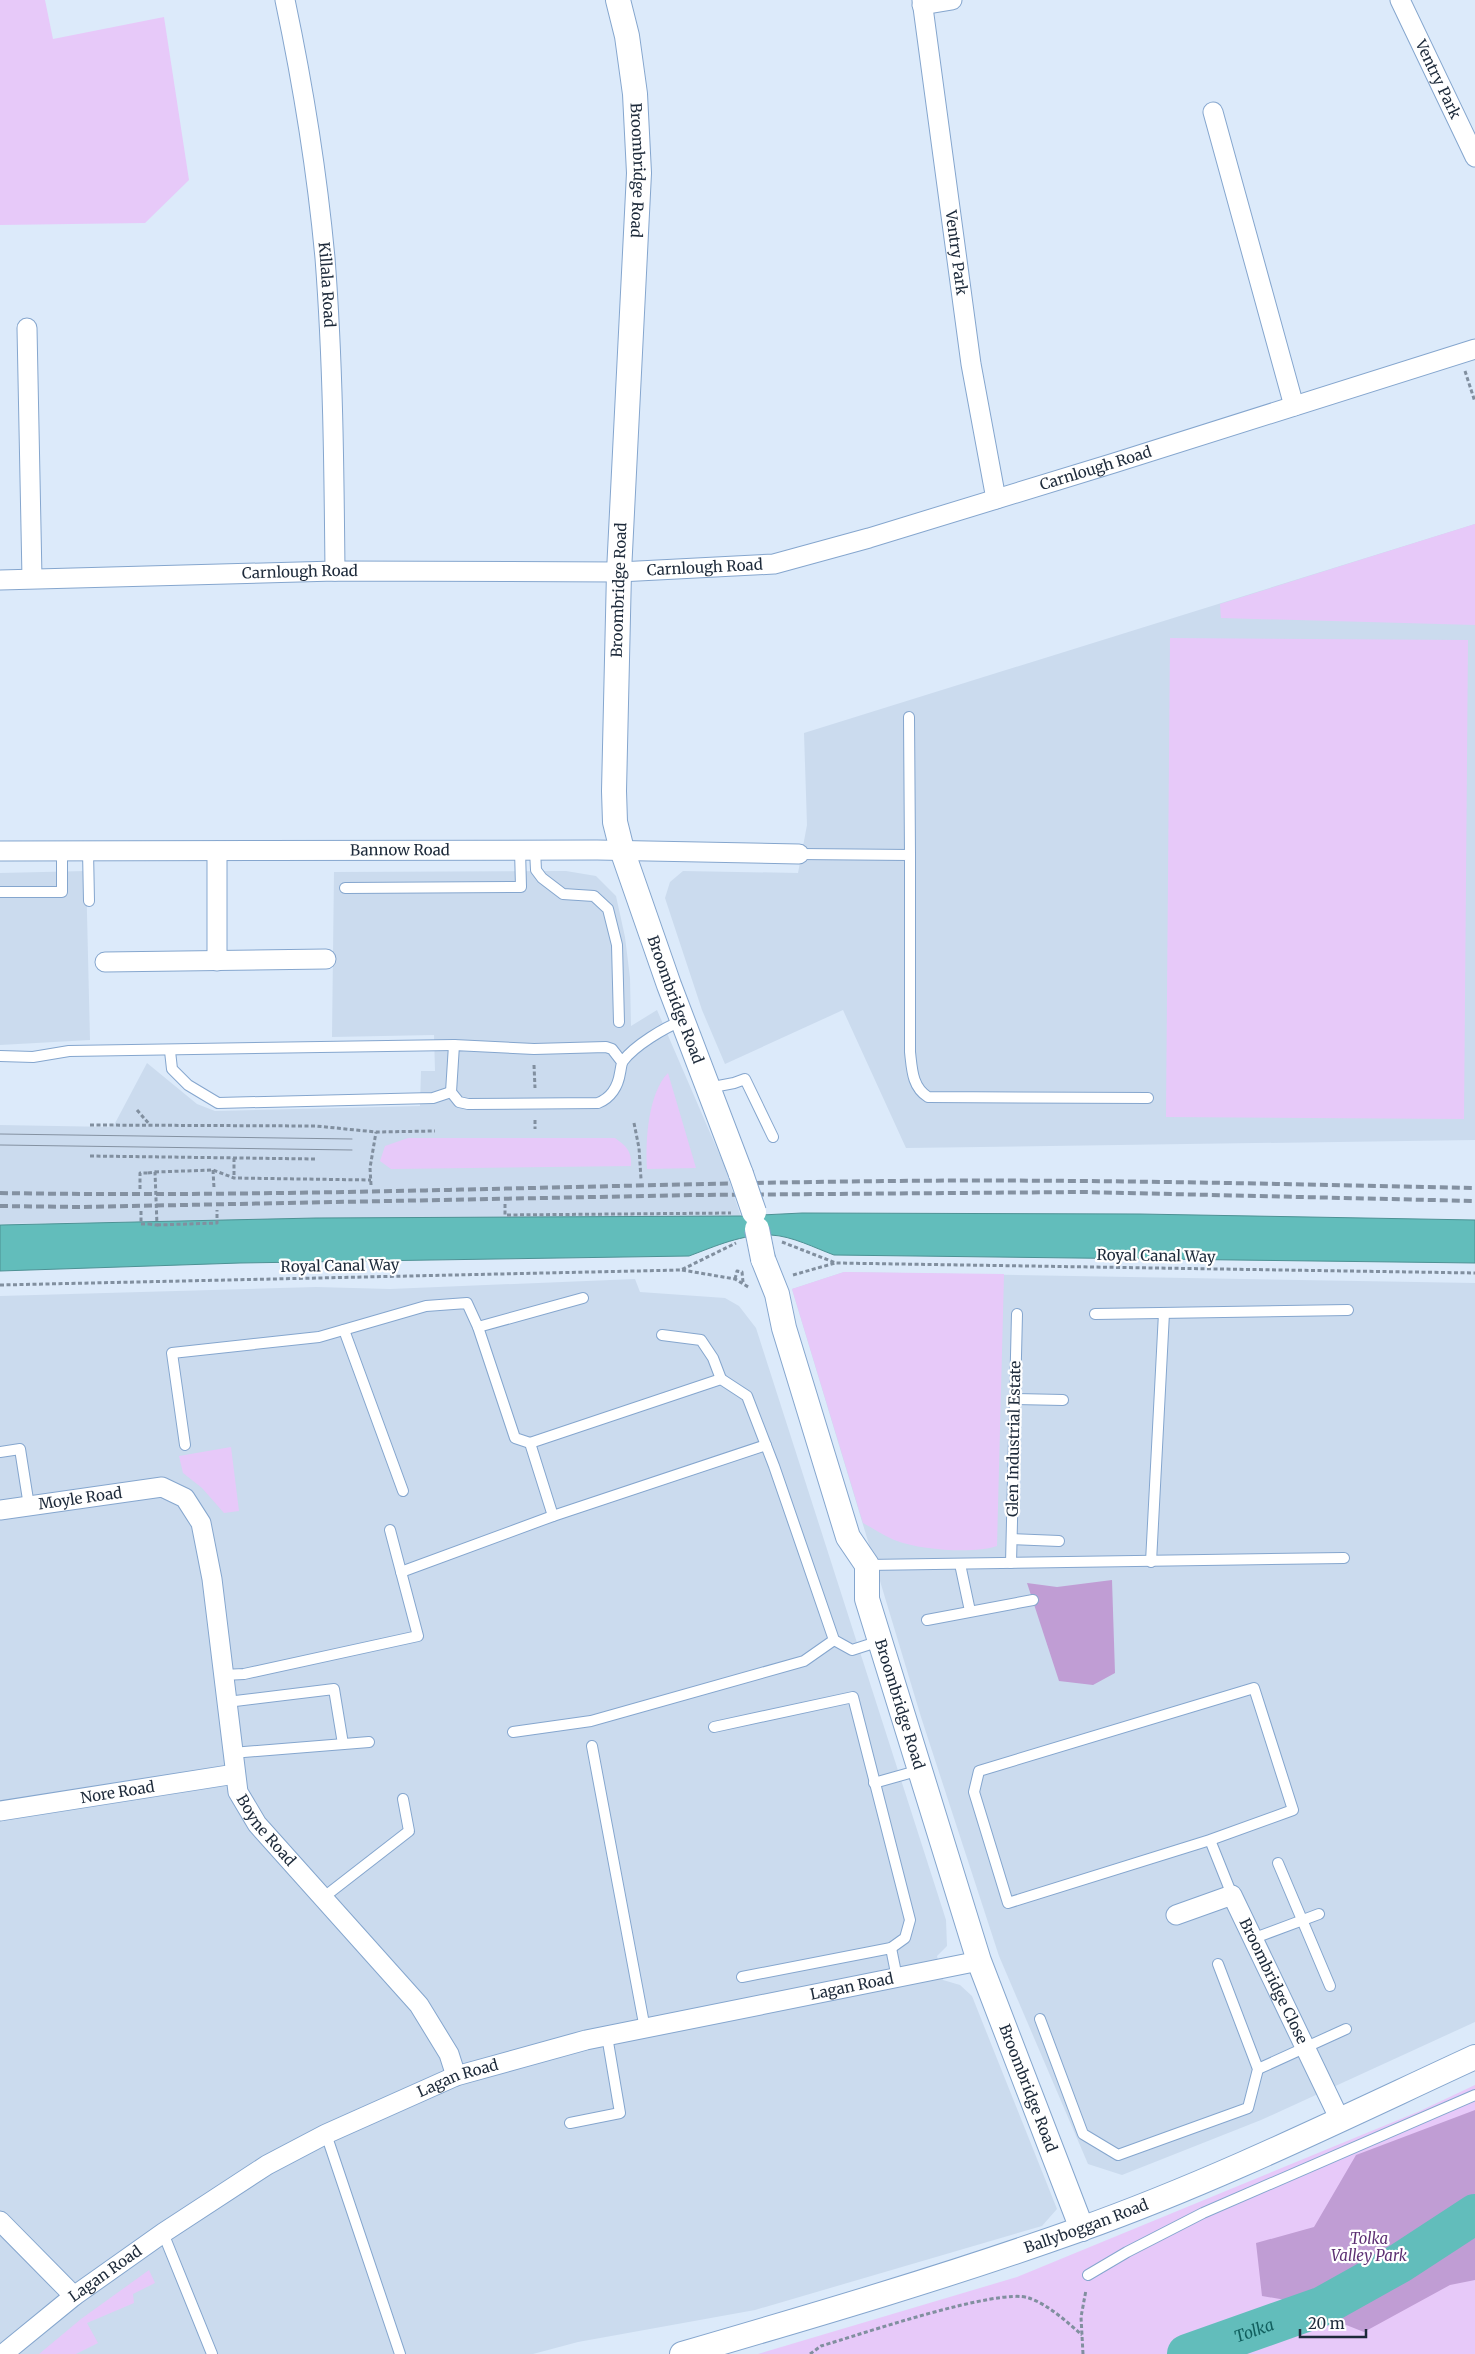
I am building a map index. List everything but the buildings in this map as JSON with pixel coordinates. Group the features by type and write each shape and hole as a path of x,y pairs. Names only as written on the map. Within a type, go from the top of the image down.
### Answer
{"street":[{"name":"Killala Road","path":"285,0 310,143 324,257 333,419 336,571"},
{"name":"Broombridge Road","path":"618,0 627,36 635,94 640,173 619,572 615,822 622,850 682,1021 739,1167 754,1212 763,1258 777,1294 784,1328 848,1537 867,1565 867,1599 979,1961 1082,2229"},
{"name":"Ventry Park","path":"952,0 922,2 971,364 996,499"},
{"name":"Ventry Park","path":"1400,0 1475,157"},
{"path":"1213,112 1294,406"},
{"path":"27,328 32,578"},
{"name":"Carnlough Road","path":"0,580 336,571 619,572 774,564 996,499 1467,351"},
{"name":"Bannow Road","path":"0,852 622,850 799,854"},
{"path":"217,851 217,961"},
{"path":"105,962 326,960"},
{"name":"Moyle Road","path":"0,1510 162,1487"},
{"name":"Boyne Road","path":"162,1487 185,1498 201,1523 212,1579 238,1792 257,1824 420,2005 449,2054 456,2076"},
{"name":"Nore Road","path":"0,1811 235,1774"},
{"path":"1176,1915 1232,1895"},
{"name":"Broombridge Close","path":"1232,1895 1340,2120"},
{"name":"Lagan Road","path":"3,2354 74,2296 162,2233 267,2165 326,2134 456,2076 607,2036 979,1961"},
{"name":"Ballyboggan Road","path":"682,2354 923,2284 1082,2229 1253,2160 1475,2057"},
{"path":"0,2221 74,2296"}],"lane":[{"path":"909,716 910,1052 914,1080 922,1093 928,1097 1148,1098"},
{"path":"346,888 521,887 528,850"},
{"path":"528,850 536,870 542,878 563,894 594,896 608,909 617,945 619,1022"},
{"path":"88,851 89,901"},
{"path":"0,892 62,892 62,852"},
{"path":"799,854 910,855"},
{"path":"454,1045 450,1092 459,1102 468,1104 598,1103 610,1096 617,1084 622,1062 670,1025 682,1021"},
{"path":"0,1056 32,1057 69,1052 454,1045 534,1049 606,1047 612,1049 622,1062"},
{"path":"170,1050 172,1069 188,1085 218,1102 433,1098 450,1092"},
{"path":"708,1088 734,1084 745,1079 773,1137"},
{"path":"478,1327 583,1298"},
{"path":"185,1445 172,1353 319,1337 426,1306 467,1303 478,1327 514,1438 530,1443 721,1379"},
{"path":"1095,1314 1348,1310"},
{"path":"1151,1562 1164,1313"},
{"name":"Glen Industrial Estate","path":"1011,1563 1018,1314"},
{"path":"344,1330 403,1491"},
{"path":"662,1335 701,1340 713,1358 721,1379 747,1396 834,1640 852,1650 880,1641"},
{"path":"1015,1398 1063,1400"},
{"path":"530,1443 553,1516"},
{"path":"401,1572 553,1516 766,1446"},
{"path":"0,1452 20,1449 29,1506"},
{"path":"223,1675 244,1674 418,1636 390,1530"},
{"path":"1012,1539 1059,1541"},
{"path":"867,1565 1344,1558"},
{"path":"960,1564 970,1612"},
{"path":"927,1620 1033,1600"},
{"path":"513,1732 592,1721 804,1661 834,1640"},
{"path":"1254,1688 1294,1810 1210,1840 1008,1903 974,1792 979,1771 1254,1688"},
{"path":"226,1702 334,1689 343,1744"},
{"path":"714,1727 853,1697 910,1920 905,1938 891,1948 742,1977"},
{"path":"232,1753 369,1742"},
{"path":"592,1746 645,2029"},
{"path":"874,1783 920,1770"},
{"path":"324,1897 409,1831 403,1799"},
{"path":"1210,1840 1232,1895"},
{"path":"1278,1863 1330,1986"},
{"path":"1252,1938 1320,1914"},
{"path":"891,1948 898,1978"},
{"path":"1040,2019 1083,2134 1118,2155 1248,2108 1258,2069 1218,1964"},
{"path":"1258,2069 1346,2030"},
{"path":"570,2124 620,2113 607,2036"},
{"path":"1088,2275 1127,2252 1203,2213 1475,2095"},
{"path":"326,2134 400,2354"},
{"path":"162,2233 212,2354"}],"path":[{"path":"1467,351 1475,402"},
{"path":"534,1049 535,1129"},
{"path":"137,1110 151,1125"},
{"path":"634,1123 639,1148 641,1179"},
{"path":"90,1124 316,1126 376,1132 435,1131"},
{"path":"371,1185 370,1168 376,1132"},
{"path":"90,1156 316,1159"},
{"path":"234,1158 234,1178"},
{"path":"140,1189 140,1173 155,1172 213,1170 234,1178 371,1180"},
{"path":"213,1170 214,1188"},
{"path":"155,1172 157,1224"},
{"path":"504,1204 505,1216 736,1213"},
{"path":"141,1210 141,1224 157,1224 217,1223 217,1210"},
{"name":"Royal Canal Way","path":"790,1277 836,1263 1475,1273"},
{"name":"Royal Canal Way","path":"0,1285 681,1270 735,1279"},
{"path":"810,2354 821,2346 989,2298 1028,2297 1057,2315 1082,2335"}],"shaded area":[{"path":"1475,524 1475,1140 906,1148 843,1010 725,1064 702,1010 665,898 670,882 683,871 798,873 807,825 804,733"},
{"path":"86,871 90,1040 0,1045 0,873"},
{"path":"566,871 596,876 616,896 625,937 630,978 631,1026 657,1010 724,1165 741,1217 316,1218 0,1224 0,1125 113,1127 147,1063 197,1104 215,1111 420,1106 421,1071 435,1071 434,1035 332,1037 334,872"},
{"path":"802,1213 1140,1214 1475,1220 1475,1263 834,1255 795,1240 779,1236 760,1235 739,1239 689,1256 240,1263 0,1271 0,1225 316,1218 741,1216"},
{"path":"844,1272 1475,1283 1475,2022 1261,2120 1122,2175 1088,2164 999,1956 921,1717 792,1289"},
{"path":"635,1279 640,1292 725,1298 739,1306 756,1328 946,1920 947,1946 937,1956 943,1980 960,1985 972,1996 1057,2209 1042,2226 755,2310 578,2342 533,2354 0,2354 0,1296 316,1287 390,1289"}],"green space":[{"path":"0,0 45,0 53,39 164,17 189,180 145,223 0,225"},
{"path":"1475,524 1475,625 1221,618 1220,604"},
{"path":"1170,638 1468,640 1464,1119 1166,1117"},
{"path":"668,1073 696,1168 647,1169 649,1118 656,1093"},
{"path":"408,1138 615,1138 628,1149 631,1166 391,1169 380,1161 385,1146"},
{"path":"844,1272 1004,1274 997,1546 975,1550 947,1550 920,1547 893,1539 863,1523 792,1289"},
{"path":"231,1447 239,1511 224,1513 202,1488 183,1473 179,1456"},
{"path":"1112,1580 1115,1673 1093,1685 1059,1681 1027,1583 1057,1587"},
{"name":"Tolka Valley Park","path":"1475,2085 1475,2354 758,2354 1017,2277 1420,2111"},
{"path":"1475,2110 1475,2280 1450,2285 1364,2332 1280,2299 1262,2296 1256,2243 1314,2227 1356,2155"},
{"path":"149,2270 155,2283 133,2294 134,2303 87,2323 98,2343 76,2354 39,2354 81,2319"}],"waterway":[{"name":"Tolka","path":"1187,2354 1323,2306 1400,2263 1475,2214"}],"tram line":[{"path":"0,1134 352,1139"},
{"path":"0,1145 352,1150"}],"railway":[{"path":"0,1193 222,1194 962,1181 1182,1182 1475,1188"},
{"path":"0,1206 80,1207 697,1195 1083,1192 1475,1201"}]}
